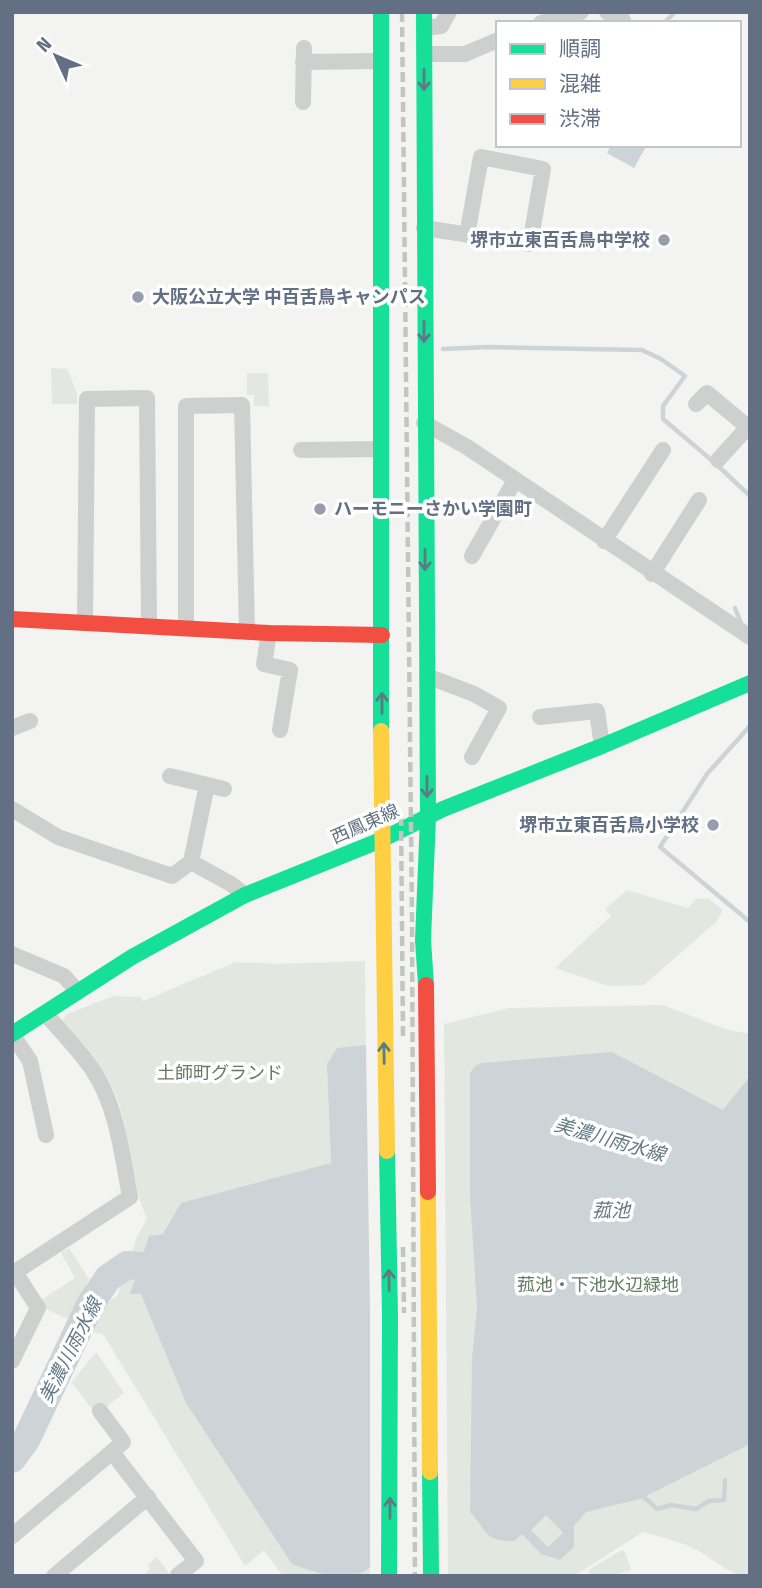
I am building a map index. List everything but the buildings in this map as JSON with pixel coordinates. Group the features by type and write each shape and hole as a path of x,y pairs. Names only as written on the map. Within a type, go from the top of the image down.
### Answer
{"street":[{"path":"381,12 381,840 390,1317 389,1576"},
{"path":"432,1576 427,1006 423,940 428,817 424,20 441,26 449,12"},
{"path":"546,21 563,14 581,12"},
{"path":"607,12 623,21"},
{"path":"424,54 465,54 496,41"},
{"path":"303,102 304,55 380,61"},
{"path":"424,228 467,235 530,244 543,169 481,157 467,235"},
{"path":"696,404 707,393 748,429 718,460"},
{"path":"85,623 87,399 147,398 149,626"},
{"path":"186,628 186,406 242,405 247,632"},
{"path":"424,424 467,447 652,574 750,637"},
{"path":"301,450 382,449"},
{"path":"604,541 663,450"},
{"path":"472,556 515,480"},
{"path":"652,574 699,500"},
{"path":"12,619 269,633 382,635"},
{"path":"269,633 264,664 290,670 280,730"},
{"path":"426,677 474,694 499,708 472,757"},
{"name":"西鳳東線","path":"12,1034 132,957 245,895 750,683"},
{"path":"540,717 597,711 602,746"},
{"path":"12,728 30,721"},
{"path":"170,776 224,789"},
{"path":"12,809 58,837 172,876 191,862 207,785"},
{"path":"191,862 245,895"},
{"path":"12,954 64,976 78,992"},
{"path":"12,1361 38,1308 13,1273 130,1196 106,1093 93,1070 45,1013"},
{"path":"12,1034 30,1061 46,1135"},
{"path":"12,1536 123,1442 100,1411"},
{"path":"112,1452 196,1561 178,1575"},
{"path":"54,1576 148,1497"}],"green space":[{"path":"51,368 67,369 77,393 77,404 52,404"},
{"path":"247,373 268,373 269,406 254,406 254,395 247,395"},
{"path":"627,890 688,908 696,899 708,898 723,910 716,922 644,985 608,986 555,968 611,916 605,909"},
{"name":"土師町グランド","path":"365,961 370,1576 283,1576 264,1550 245,1566 103,1334 89,1331 107,1302 117,1296 137,1237 147,1218 137,1190 118,1101 108,1079 94,1059 62,1021 67,1014 114,996 140,997 143,1001 236,962 279,964"},
{"name":"菰池","path":"663,1005 725,1029 750,1034 750,1576 734,1573 685,1545 643,1532 574,1576 448,1576 444,1024 509,1008"},
{"path":"69,1248 89,1279 70,1320 44,1308 41,1300 75,1278 61,1253"},
{"path":"96,1352 124,1393 96,1415 72,1382"},
{"path":"622,1550 631,1570 615,1575 590,1576 588,1570"},
{"path":"157,1557 171,1576 143,1576 150,1569 148,1565"}],"water":[{"path":"610,147 646,147 634,168 607,153"},
{"path":"366,1045 370,1567 353,1575 343,1576 321,1573 292,1564 186,1403 141,1294 130,1294 149,1236 163,1234 181,1203 331,1163 327,1064 337,1048"},
{"name":"菰池","path":"612,1052 723,1110 750,1076 750,1444 640,1499 586,1512 574,1526 574,1547 560,1560 541,1554 522,1534 514,1541 491,1537 470,1512 472,1358 477,1308 470,1195 470,1073 475,1066 482,1063","holes":["546,1515 563,1533 548,1547 531,1530"]}],"waterway":[{"path":"666,21 675,12"},
{"path":"443,349 488,347 642,350 661,359 685,376 663,406 663,419 750,496"},
{"path":"735,608 741,623"},
{"path":"750,726 707,774 660,847 750,922"},
{"name":"美濃川雨水線","path":"12,1459 26,1440 91,1303 108,1278 127,1265 175,1268"},
{"path":"644,1497 657,1509 671,1505 696,1509 709,1501 724,1500 725,1480"}],"railway":[{"path":"402,12 412,919 415,1576"},
{"path":"401,816 403,1037"},
{"path":"403,1247 404,1313"}],"traffic: fast":[{"path":"381,12 381,731"},
{"path":"424,12 428,817 423,940 426,985"},
{"path":"12,1034 132,957 245,895 381,840 443,809 750,683"},
{"path":"387,1151 390,1316 389,1576"},
{"path":"430,1472 431,1576"}],"traffic: slow":[{"path":"381,731 387,1151"},
{"path":"428,1192 430,1472"}],"traffic: jam":[{"path":"12,619 269,633 382,635"},
{"path":"426,985 428,1192"}],"place":[{"name":"堺市立東百舌鳥中学校","path":"664,240"},
{"name":"大阪公立大学 中百舌鳥キャンパス","path":"138,297"},
{"name":"ハーモニーさかい学園町","path":"320,509"},
{"name":"堺市立東百舌鳥小学校","path":"713,825"}],"park label":[{"name":"菰池・下池水辺緑地","path":"598,1285"}]}
